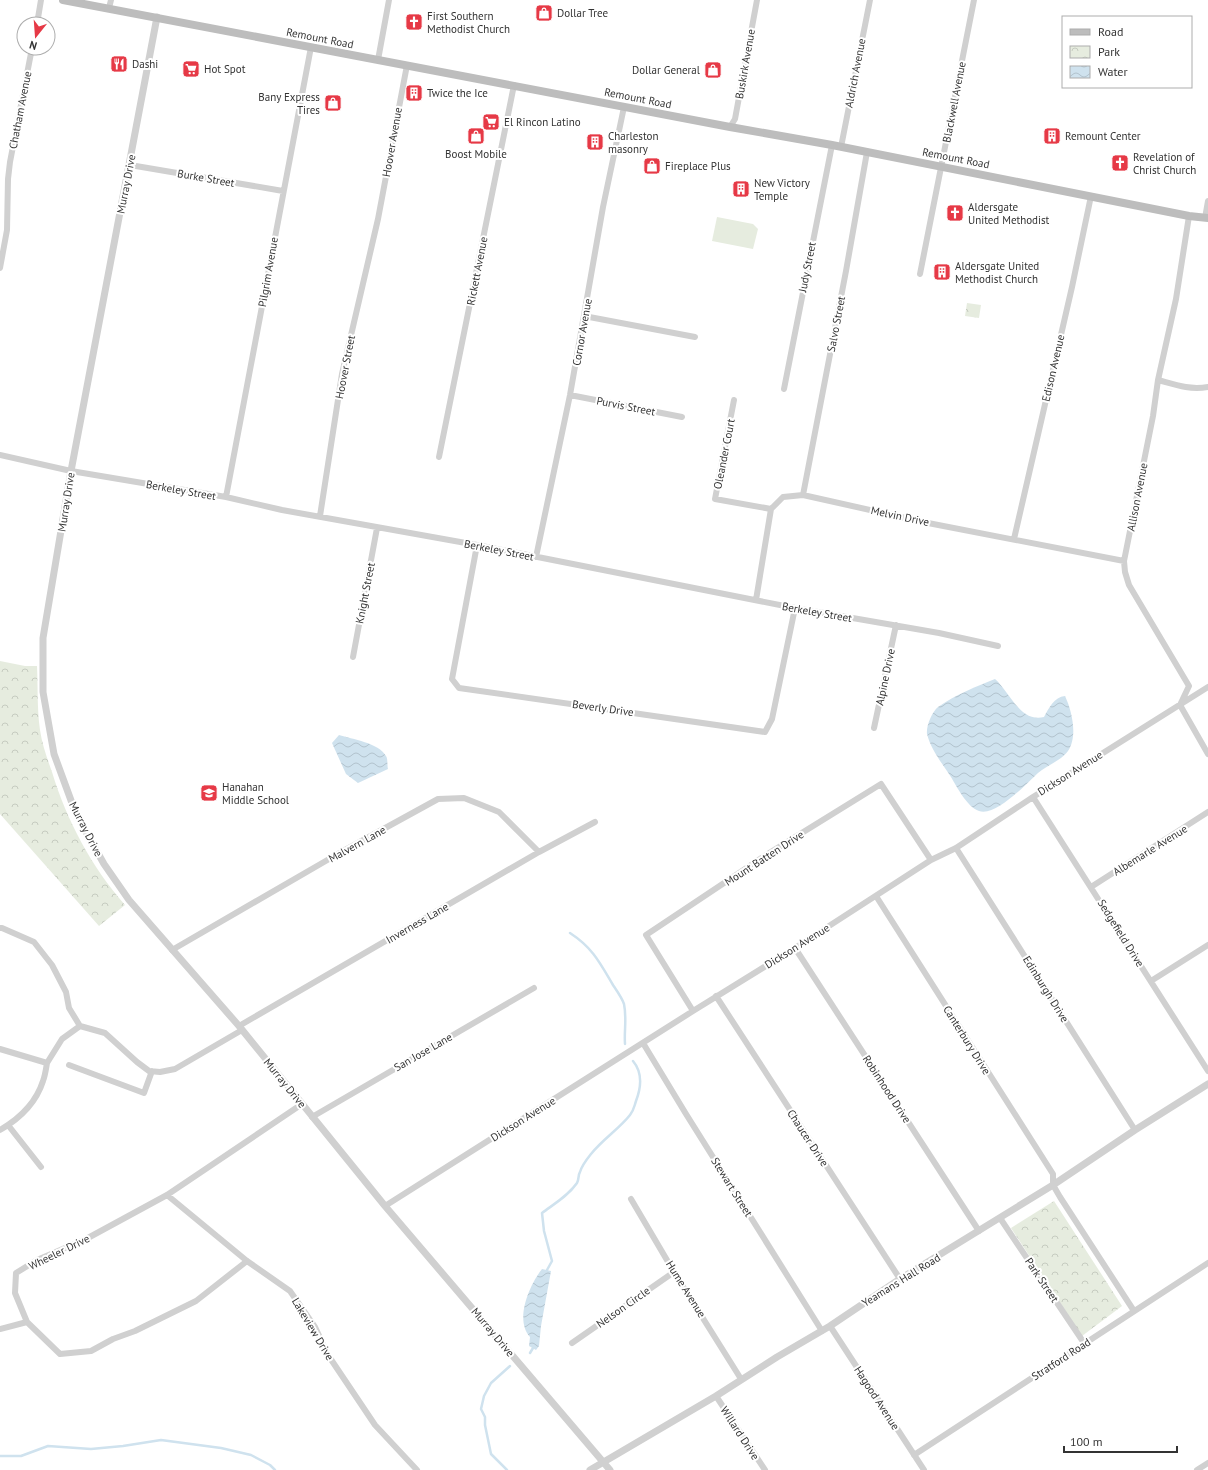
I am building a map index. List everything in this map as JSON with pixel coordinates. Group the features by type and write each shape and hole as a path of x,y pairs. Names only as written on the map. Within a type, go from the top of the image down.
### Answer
{"main road":[{"name":"Remount Road","path":"63,0 110,4 157,17 624,107 942,166 1189,216 1206,218"}],"street":[{"path":"39,16 42,0"},
{"path":"378,60 389,0"},
{"name":"Buskirk Avenue","path":"730,127 735,119 757,0"},
{"name":"Aldrich Avenue","path":"842,147 870,0"},
{"name":"Blackwell Avenue","path":"920,274 974,0"},
{"name":"Murray Drive","path":"157,17 71,471 43,638 43,692 54,754 76,814 104,864 129,900 240,1028 385,1206 610,1470"},
{"name":"Pilgrim Avenue","path":"226,497 311,47"},
{"name":"Chatham Avenue","path":"0,268 7,230 8,179 10,162 30,56"},
{"name":"Hoover Avenue","path":"378,220 407,65"},
{"name":"Rickett Avenue","path":"439,457 514,85"},
{"name":"Cornor Avenue","path":"536,557 570,395 603,207 624,107"},
{"name":"Judy Street","path":"784,389 832,145"},
{"name":"Salvo Street","path":"803,495 867,152"},
{"name":"Burke Street","path":"130,165 283,191"},
{"name":"Edison Avenue","path":"1014,539 1072,287 1091,196"},
{"path":"1206,218 1208,201"},
{"name":"Allison Avenue","path":"1180,705 1189,686 1128,585 1124,561 1153,416 1158,380 1176,299 1189,216"},
{"name":"Hoover Street","path":"320,516 342,374 378,220"},
{"path":"584,316 695,337"},
{"path":"1158,380 1196,389 1208,387"},
{"name":"Purvis Street","path":"570,395 682,418"},
{"name":"Oleander Court","path":"734,400 715,499 771,509"},
{"name":"Berkeley Street","path":"0,455 71,471 226,497 282,510 476,545 795,608 939,633 998,646"},
{"name":"Melvin Drive","path":"771,509 783,497 803,495 928,523 1124,561"},
{"path":"756,600 771,509"},
{"name":"Knight Street","path":"353,657 377,528"},
{"name":"Beverly Drive","path":"476,545 452,679 459,688 764,732 772,719 795,608"},
{"name":"Alpine Drive","path":"874,728 896,625"},
{"name":"Dickson Avenue","path":"385,1206 932,860 956,848 1033,797 1208,687"},
{"path":"1180,705 1208,754"},
{"name":"Mount Batten Drive","path":"693,1011 646,935 762,857 881,784 932,860"},
{"name":"Sedgefield Drive","path":"1033,797 1208,1071"},
{"name":"Malvern Lane","path":"172,950 336,855 438,799 464,798 499,812 539,852"},
{"name":"Albemarle Avenue","path":"1091,887 1208,812"},
{"name":"Inverness Lane","path":"152,1071 160,1072 176,1069 240,1028 539,852 595,822"},
{"name":"Edinburgh Drive","path":"956,848 1135,1130"},
{"name":"Canterbury Drive","path":"876,896 1053,1174 1053,1185"},
{"path":"0,928 34,942 52,965 66,992 69,1008 80,1026 105,1033 137,1062 149,1071 152,1071 144,1093 69,1065"},
{"path":"1151,981 1208,945"},
{"name":"Robinhood Drive","path":"795,948 979,1231"},
{"name":"San Jose Lane","path":"312,1117 534,988"},
{"name":"Chaucer Drive","path":"716,996 900,1279"},
{"path":"0,1130 16,1121 31,1105 43,1082 47,1063 62,1039 80,1026"},
{"name":"Stewart Street","path":"643,1043 822,1331"},
{"path":"0,1049 47,1063"},
{"name":"Yeamans Hall Road","path":"590,1470 716,1396 741,1379 822,1331 900,1279 1053,1185 1135,1130 1208,1084"},
{"name":"Wheeler Drive","path":"247,1261 196,1301 91,1351 60,1354 26,1322 15,1294 16,1273 37,1260 86,1239 167,1195 302,1104"},
{"path":"8,1125 41,1167"},
{"path":"1053,1185 1134,1311"},
{"name":"Lakeview Drive","path":"167,1195 247,1261 290,1291 315,1327 328,1355 375,1424 417,1470"},
{"name":"Hume Avenue","path":"631,1199 674,1272 741,1379"},
{"name":"Park Street","path":"1000,1218 1084,1343"},
{"name":"Stratford Road","path":"914,1455 1208,1263"},
{"name":"Nelson Circle","path":"572,1343 674,1272"},
{"path":"0,1329 26,1322"},
{"name":"Hagood Avenue","path":"830,1326 924,1470"},
{"name":"Willard Drive","path":"716,1396 764,1470"},
{"path":"1197,1470 1208,1463"}],"green space":[{"path":"717,217 753,224 758,229 753,249 712,241"},
{"path":"967,303 981,305 979,318 965,316"},
{"path":"0,661 25,666 37,666 38,714 41,735 58,790 81,842 101,875 125,905 99,926 0,814"},
{"path":"1054,1201 1122,1306 1082,1336 1011,1228"}],"water":[{"path":"995,679 1022,711 1036,718 1044,717 1058,698 1065,696 1072,716 1073,738 1068,751 1058,760 1038,773 1011,798 994,809 986,812 975,809 966,801 959,791 934,751 927,734 927,727 930,719 938,707 959,695"},
{"path":"339,735 365,742 378,748 386,756 388,769 358,783 346,774 332,743"},
{"path":"542,1269 551,1271 539,1346 536,1350 529,1346 530,1337 525,1330 523,1321 529,1293"}],"waterway":[{"path":"570,933 585,944 595,956 622,999 625,1014 625,1044"},
{"path":"547,1270 552,1261 544,1231 542,1213 561,1200 573,1188 578,1182 582,1167 588,1158 632,1112 639,1091 640,1081 638,1070 633,1061"},
{"path":"530,1353 533,1348"},
{"path":"507,1470 491,1454 485,1425 485,1417 481,1409 484,1396 491,1383 510,1366"},
{"path":"0,1456 21,1456 48,1446 91,1449 161,1440 221,1448 251,1455 270,1465 275,1470"}],"place":[{"name":"Dollar Tree","path":"544,13"},
{"name":"First Southern Methodist Church","path":"414,22"},
{"name":"Dashi","path":"119,64"},
{"name":"Hot Spot","path":"191,69"},
{"name":"Dollar General","path":"713,70"},
{"name":"Twice the Ice","path":"414,93"},
{"name":"Bany Express Tires","path":"333,103"},
{"name":"El Rincon Latino","path":"491,122"},
{"name":"Boost Mobile","path":"476,136"},
{"name":"Remount Center","path":"1052,136"},
{"name":"Charleston masonry","path":"595,142"},
{"name":"Revelation of Christ Church","path":"1120,163"},
{"name":"Fireplace Plus","path":"652,166"},
{"name":"New Victory Temple","path":"741,189"},
{"name":"Aldersgate United Methodist","path":"955,213"},
{"name":"Aldersgate United Methodist Church","path":"942,272"},
{"name":"Hanahan Middle School","path":"209,793"}]}
